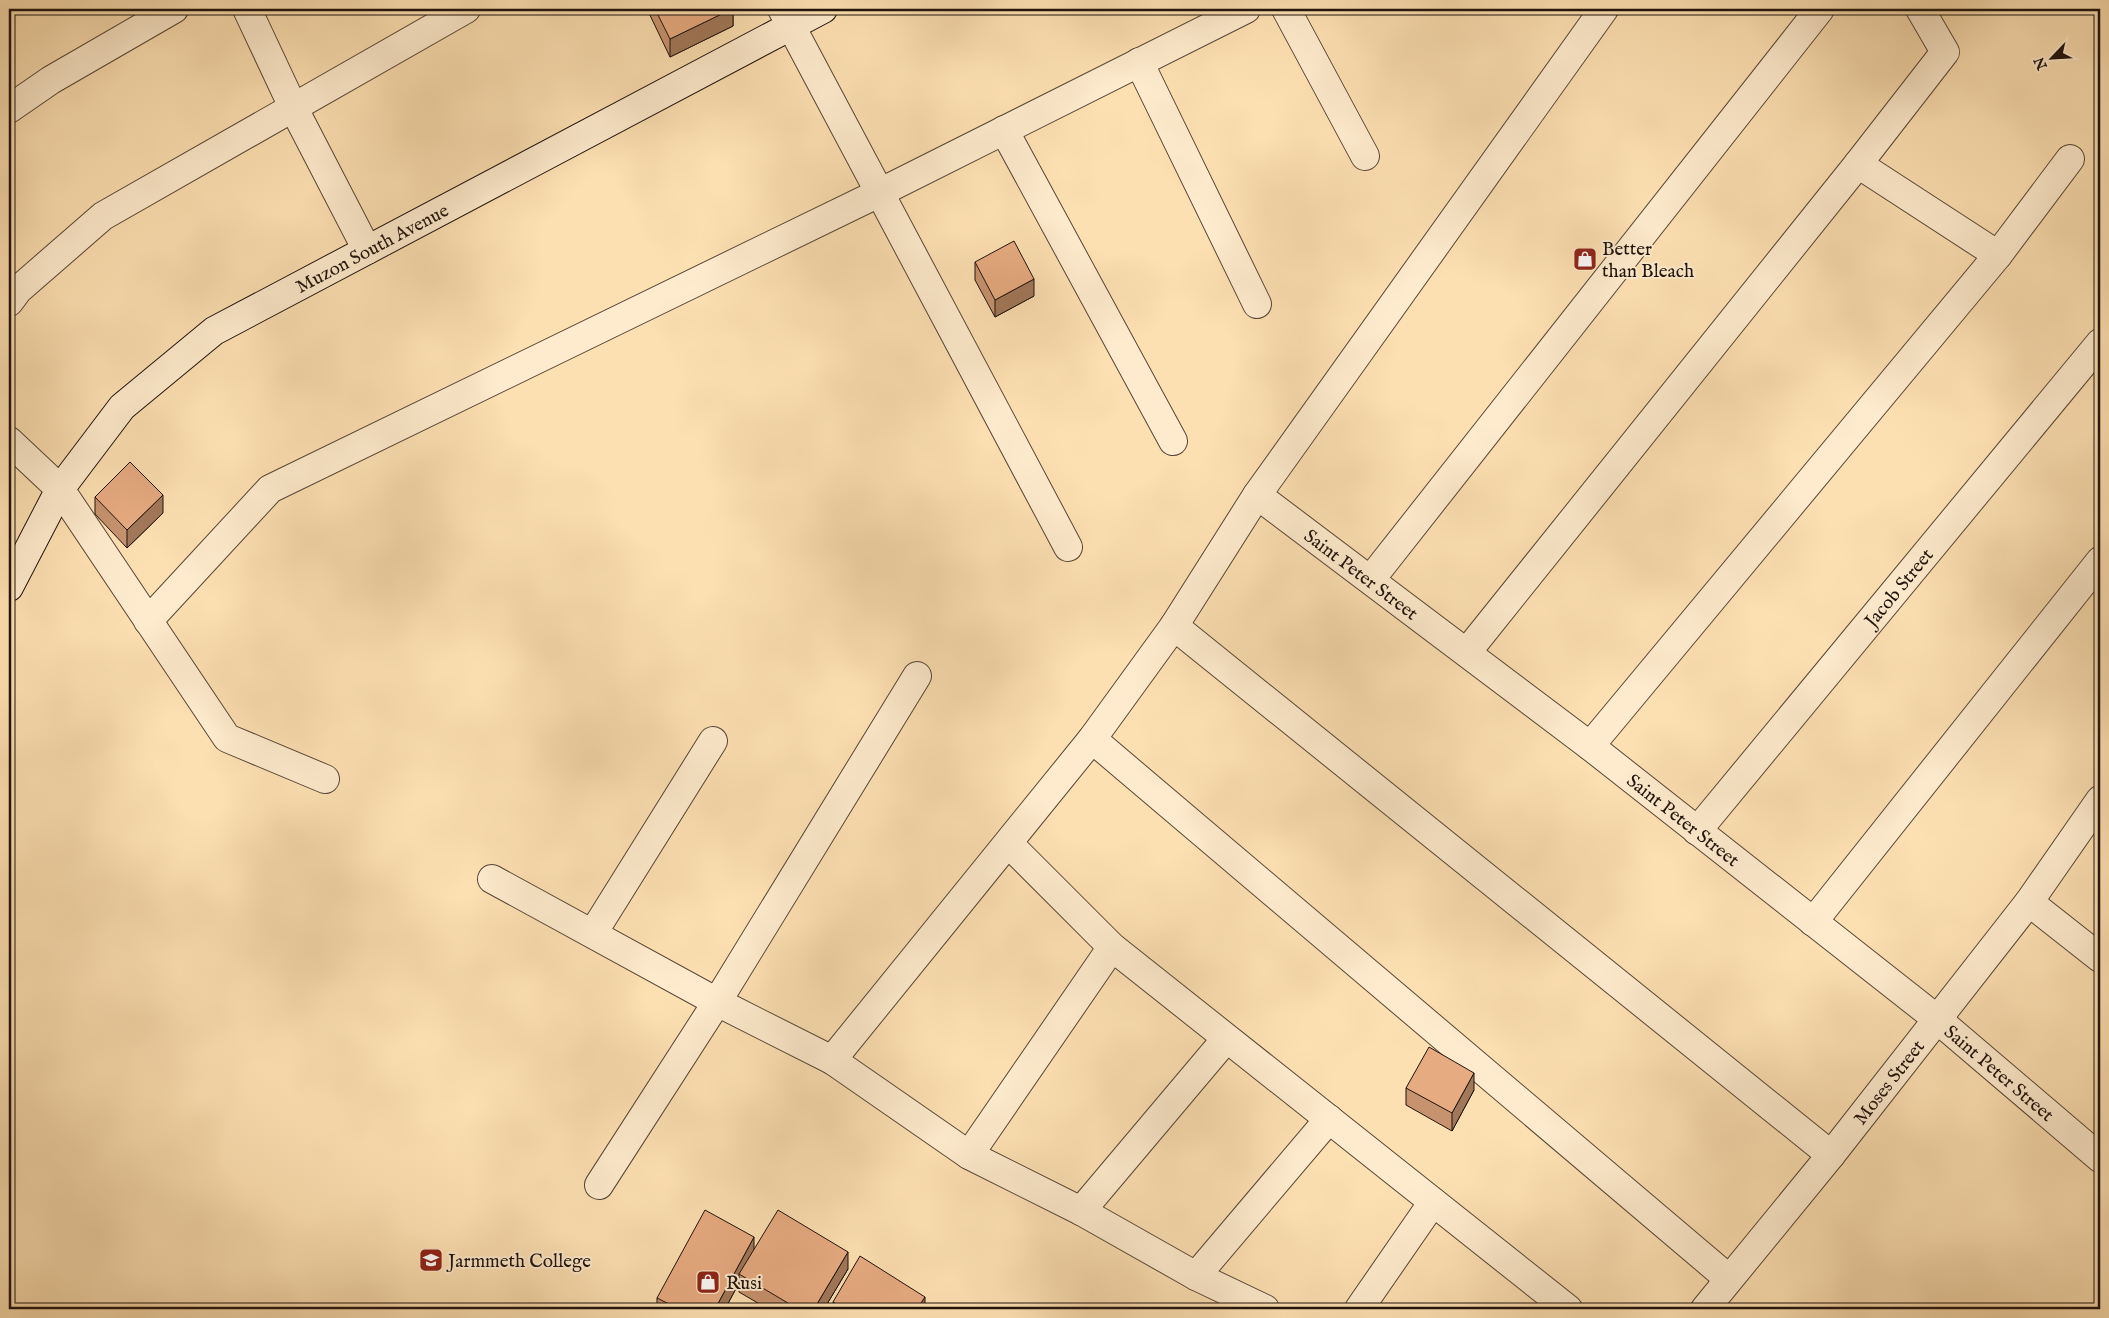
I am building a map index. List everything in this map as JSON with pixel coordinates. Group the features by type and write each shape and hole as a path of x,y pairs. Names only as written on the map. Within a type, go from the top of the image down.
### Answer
{"street":[{"path":"9,108 51,80 174,9"},
{"path":"247,9 293,107 367,250"},
{"path":"9,302 18,290 103,216 466,9"},
{"name":"Muzon South Avenue","path":"9,586 60,489 122,407 214,331 367,250 786,17 822,9"},
{"path":"148,621 270,489 879,192 1246,9"},
{"path":"1286,9 1365,156"},
{"path":"832,1060 1009,844 1092,739 1174,626 1257,495 1604,9"},
{"path":"1371,580 1820,9"},
{"path":"1467,652 1858,164 1945,52 1920,9"},
{"path":"786,17 1068,548"},
{"path":"1138,62 1257,304"},
{"path":"1004,130 1173,441"},
{"path":"1590,746 1998,254 2070,159"},
{"path":"1858,164 1998,254"},
{"name":"Jacob Street","path":"1697,831 2100,343"},
{"path":"9,441 60,489 227,738 325,779"},
{"name":"Saint Peter Street","path":"1257,495 1590,746 1938,1019 2100,1158"},
{"path":"1813,922 2100,561"},
{"path":"1174,626 1831,1155"},
{"path":"599,1185 717,1002 917,676"},
{"path":"1092,739 1729,1280"},
{"path":"593,933 713,741"},
{"name":"Moses Street","path":"1705,1309 1831,1155 2029,902 2100,800"},
{"path":"1009,844 1112,947 1568,1309"},
{"path":"492,879 717,1002 832,1060 969,1155 1081,1211 1196,1276 1264,1309"},
{"path":"2029,902 2100,958"},
{"path":"969,1155 1112,947"},
{"path":"1081,1211 1226,1039"},
{"path":"1196,1276 1328,1119"},
{"path":"1359,1309 1433,1202"}],"building":[{"path":"655,9 732,9 670,39"},
{"path":"1014,241 1034,279 995,300 975,262"},
{"path":"130,462 163,495 127,530 95,497"},
{"path":"1429,1047 1474,1073 1452,1113 1406,1088"},
{"name":"Rusi","path":"705,1210 754,1237 715,1309 679,1309 657,1298"},
{"path":"778,1210 848,1252 814,1309 798,1309 739,1274"},
{"path":"860,1256 925,1297 917,1309 845,1309 833,1302"}],"place":[{"name":"Better than Bleach","path":"1585,259"},
{"name":"Jarmmeth College","path":"431,1260"},
{"name":"Rusi","path":"708,1282"}]}
